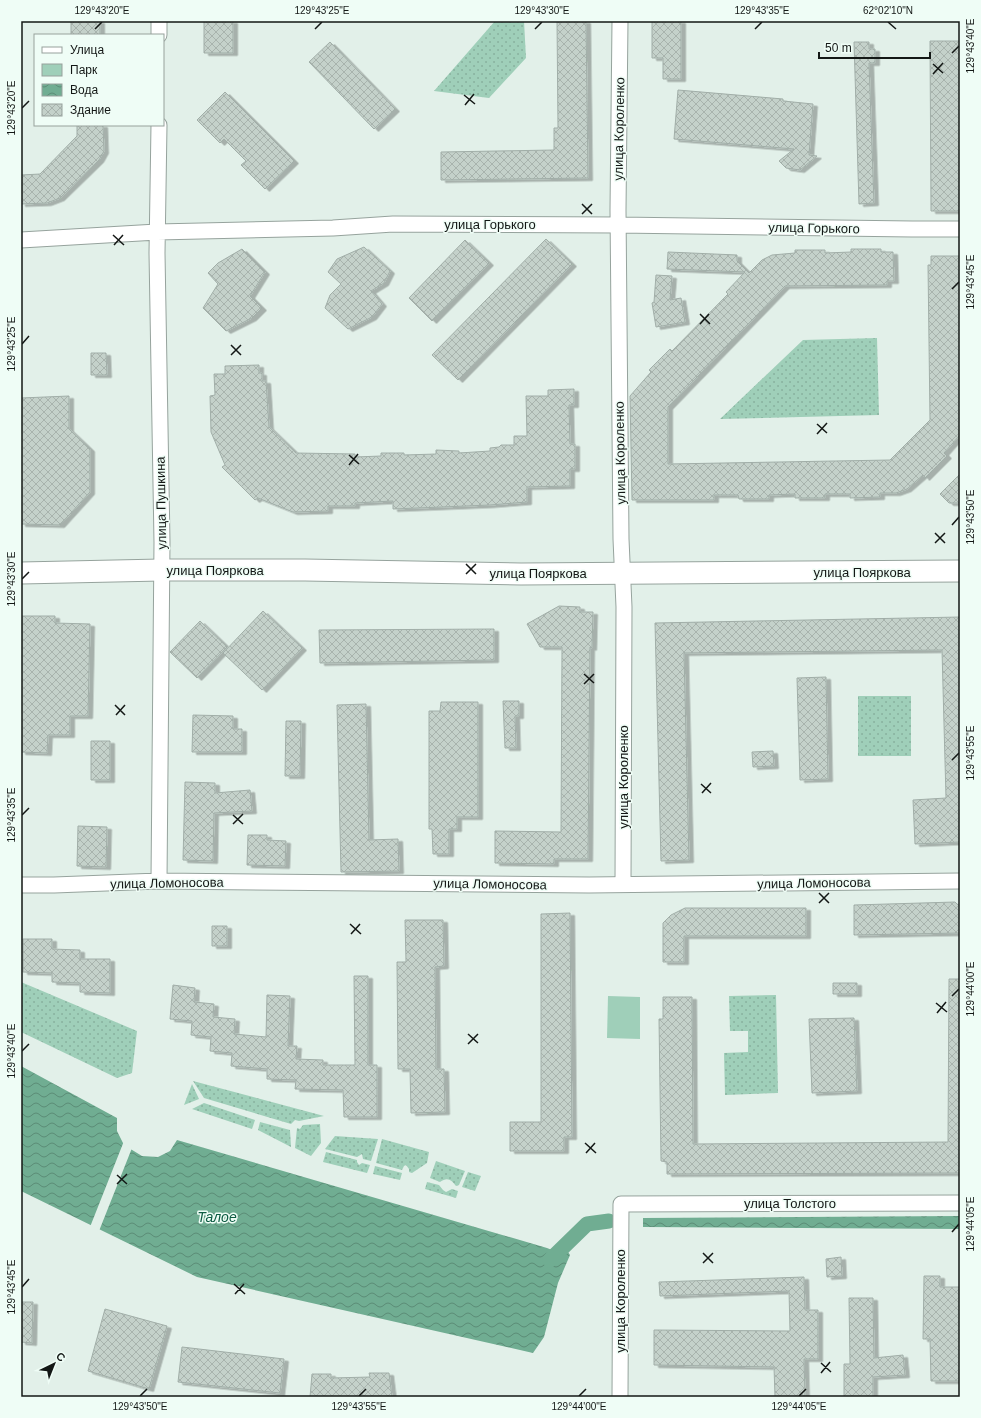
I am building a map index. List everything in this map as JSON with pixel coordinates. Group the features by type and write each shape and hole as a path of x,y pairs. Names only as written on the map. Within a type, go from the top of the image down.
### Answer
{"main road":[{"name":"улица Пояркова","path":"21,573 161,570 305,570 521,574 960,571"}],"street":[{"path":"159,21 159,34"},
{"name":"улица Короленко","path":"620,21 618,225 621,538 623,573 623,884"},
{"name":"улица Пушкина","path":"159,126 157,232 161,570 159,881"},
{"name":"улица Горького","path":"21,240 157,232 333,228 392,224 960,229"},
{"name":"улица Ломоносова","path":"21,885 159,881 623,884 960,881"},
{"name":"улица Толстого","path":"621,1204 960,1203"},
{"name":"улица Короленко","path":"620,1397 621,1204"}],"green space":[{"path":"495,21 524,21 526,58 489,98 434,91"},
{"path":"877,338 879,415 720,419 803,340"},
{"path":"858,696 911,696 911,756 858,756"},
{"path":"21,982 137,1031 132,1073 117,1078 21,1032"},
{"path":"776,995 778,1093 725,1095 724,1053 748,1052 748,1031 730,1031 729,996"},
{"path":"608,996 640,997 640,1039 607,1038"},
{"path":"193,1081 324,1116 299,1121 295,1120 291,1124 204,1098"},
{"path":"192,1084 199,1099 184,1105"},
{"path":"204,1103 255,1120 252,1129 192,1109"},
{"path":"260,1122 290,1130 291,1147 258,1130"},
{"path":"320,1124 321,1143 311,1156 295,1148 297,1128 300,1129 303,1125"},
{"path":"335,1136 378,1139 371,1161 363,1159 362,1154 357,1157 325,1149"},
{"path":"382,1139 429,1152 427,1163 412,1173 409,1172 406,1165 402,1170 376,1163"},
{"path":"326,1152 357,1160 359,1165 362,1163 370,1165 367,1173 323,1162"},
{"path":"436,1161 465,1171 459,1185 456,1186 449,1180 440,1182 430,1178"},
{"path":"375,1166 402,1173 400,1180 373,1174"},
{"path":"468,1172 481,1176 475,1191 462,1187"},
{"path":"427,1182 439,1185 446,1192 452,1189 458,1191 456,1198 425,1189"}],"water":[{"name":"Талое","path":"21,1066 117,1118 117,1131 124,1145 142,1156 158,1157 170,1151 177,1140 552,1250 562,1243 570,1255 558,1283 544,1337 533,1353 197,1277 21,1191"},
{"path":"960,1216 960,1229 643,1227 643,1218"}],"pier":[{"path":"124,1141 132,1148 99,1231 90,1227"}],"building":[{"path":"71,21 100,21 100,34 71,34"},
{"path":"204,21 233,21 233,53 204,53"},
{"path":"557,21 586,21 588,178 441,180 441,152 554,150 554,128 558,128"},
{"path":"652,21 681,21 681,79 663,79 663,58 652,58"},
{"path":"930,41 960,41 960,211 931,211"},
{"path":"330,42 395,109 374,129 309,62"},
{"path":"854,42 869,42 869,49 875,49 875,63 869,63 874,203 859,204"},
{"path":"678,90 783,99 783,101 813,104 809,155 817,156 800,170 786,168 779,161 794,149 674,139"},
{"path":"225,92 294,161 265,189 241,165 246,161 224,139 220,143 197,120"},
{"path":"77,126 103,126 104,151 99,160 60,198 47,203 21,204 21,175 40,174 77,136"},
{"path":"546,239 572,264 458,380 432,355"},
{"path":"465,240 489,263 432,321 409,298"},
{"path":"364,247 390,271 384,283 371,291 382,304 372,317 348,329 325,308 330,295 341,284 328,272 337,259"},
{"path":"242,249 265,272 250,296 262,308 252,318 226,331 203,308 218,284 208,273 218,263"},
{"path":"851,249 881,249 881,252 893,252 894,281 887,281 887,285 785,286 668,407 668,464 890,460 930,420 928,265 931,265 931,256 960,256 960,435 944,453 947,456 925,478 923,475 907,489 896,493 880,493 880,497 850,498 850,494 825,494 825,498 795,498 795,494 769,495 769,499 739,499 738,495 714,495 714,500 632,500 630,396 651,372 649,370 670,349 672,351 728,294 726,292 745,272 667,269 668,252 737,255 737,261 749,273 762,260 772,255 795,253 795,250 825,250 825,253 851,252"},
{"path":"656,275 672,276 670,300 681,298 685,322 656,327 652,303 654,302"},
{"path":"91,353 106,353 107,375 91,375"},
{"path":"259,365 259,373 262,373 262,381 266,381 269,427 296,453 355,454 355,457 381,456 381,453 404,453 404,455 436,454 436,450 459,451 459,453 490,451 490,448 499,447 501,445 514,445 514,436 527,436 526,396 548,396 548,390 574,389 574,405 569,405 570,444 575,444 575,469 570,469 570,486 527,487 527,502 490,505 393,509 393,501 355,503 355,506 328,506 328,511 293,512 258,498 255,500 222,467 225,465 211,432 210,396 215,395 214,374 225,374 225,366"},
{"path":"69,396 69,429 90,449 90,492 60,525 21,524 21,398"},
{"path":"960,474 960,503 949,503 940,494"},
{"path":"559,606 580,607 580,612 593,612 592,648 590,647 588,859 554,859 554,864 495,863 495,831 561,832 562,647 540,647 527,624"},
{"path":"263,611 302,648 262,690 223,653"},
{"path":"22,616 55,616 55,623 90,624 88,716 70,716 70,735 48,735 47,753 21,752"},
{"path":"960,617 960,842 915,844 913,800 946,798 942,650 684,653 689,860 661,861 655,623"},
{"path":"200,621 227,647 197,678 170,652"},
{"path":"494,629 494,660 320,663 319,630"},
{"path":"826,677 828,779 800,780 797,678"},
{"path":"503,701 519,701 519,716 515,716 516,748 505,748"},
{"path":"441,702 478,702 478,817 457,817 457,829 449,829 449,854 433,854 432,829 429,829 429,711 440,711"},
{"path":"366,704 369,840 398,839 399,871 341,872 337,705"},
{"path":"193,715 233,716 233,729 242,729 242,752 192,752"},
{"path":"286,721 301,721 300,776 285,776"},
{"path":"91,741 110,741 110,780 91,780"},
{"path":"773,751 774,766 753,767 752,752"},
{"path":"185,782 215,783 215,793 250,790 252,811 214,813 213,861 183,860"},
{"path":"78,826 107,827 106,867 77,866"},
{"path":"248,835 267,835 267,840 286,841 285,866 247,865"},
{"path":"955,902 960,907 960,933 854,935 854,905"},
{"path":"685,908 806,908 806,936 684,936 684,962 663,962 663,923 671,915"},
{"path":"570,913 572,1137 564,1137 564,1151 510,1151 510,1122 541,1122 541,914"},
{"path":"405,920 443,920 444,966 435,967 436,1069 444,1069 445,1112 411,1113 410,1069 398,1069 397,962 406,962"},
{"path":"212,926 227,926 227,946 212,946"},
{"path":"23,939 52,939 52,949 80,950 80,959 110,959 110,993 80,992 80,983 52,982 52,973 23,972"},
{"path":"354,976 368,976 368,1065 377,1065 377,1117 344,1117 343,1090 295,1089 296,1080 267,1079 267,1069 231,1066 232,1053 210,1051 211,1037 191,1035 192,1021 170,1019 173,985 195,988 194,1002 214,1004 213,1017 235,1019 234,1034 266,1037 267,995 290,996 288,1046 297,1046 296,1059 323,1060 323,1065 355,1065"},
{"path":"949,979 960,979 960,1173 667,1174 667,1162 661,1161 659,1019 663,1019 663,997 692,997 693,1144 948,1142"},
{"path":"833,983 857,983 857,994 833,994"},
{"path":"854,1018 857,1091 812,1093 809,1019"},
{"path":"841,1257 842,1276 827,1277 826,1259"},
{"path":"924,1276 940,1276 940,1287 960,1287 960,1381 931,1381 930,1339 923,1339"},
{"path":"804,1277 805,1310 818,1310 818,1359 804,1359 805,1397 775,1397 774,1367 654,1365 654,1330 790,1331 789,1291 660,1296 659,1282"},
{"path":"849,1298 873,1298 874,1358 903,1355 905,1375 873,1377 873,1397 844,1397 844,1364 850,1364"},
{"path":"21,1302 33,1302 32,1343 21,1342"},
{"path":"105,1309 167,1326 149,1389 88,1371"},
{"path":"182,1347 284,1359 280,1393 178,1382"},
{"path":"369,1373 389,1373 392,1397 310,1397 312,1374 331,1374 331,1378 370,1377"}],"waterway":[{"path":"550,1260 587,1224 609,1221"}]}
